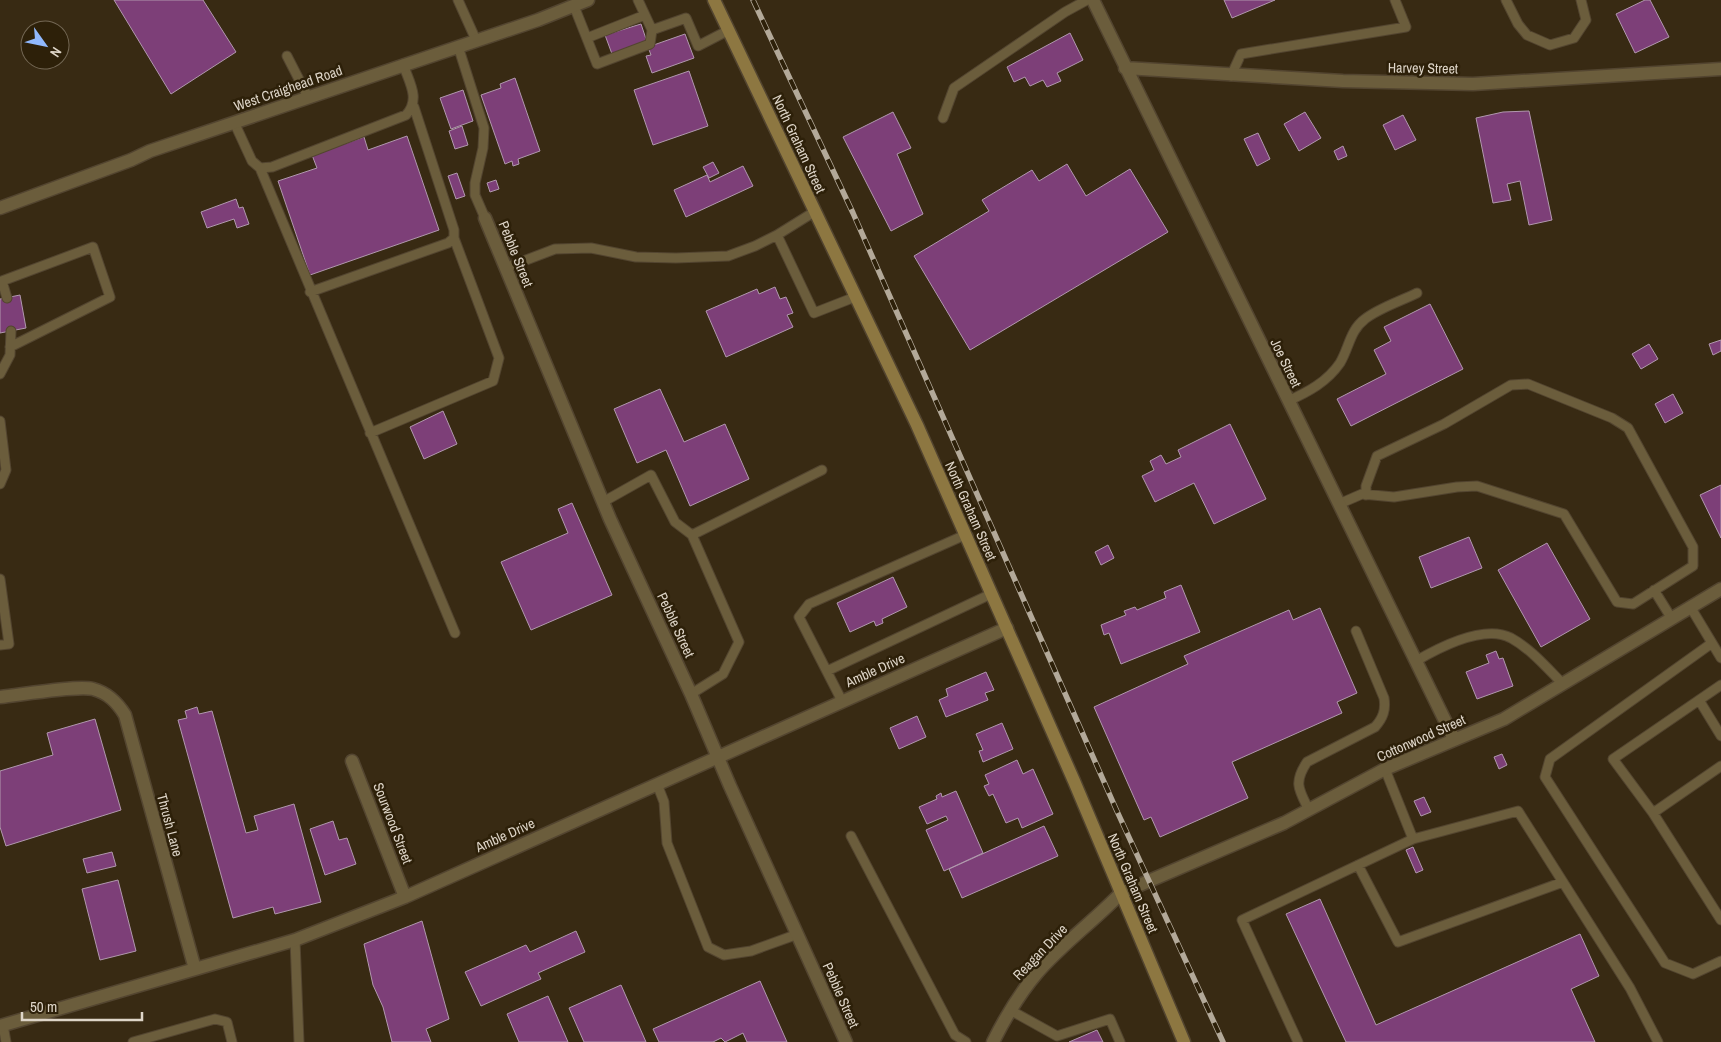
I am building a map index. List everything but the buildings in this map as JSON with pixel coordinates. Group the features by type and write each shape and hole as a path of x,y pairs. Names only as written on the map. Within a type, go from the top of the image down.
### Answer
{"main road":[{"name":"North Graham Street","path":"714,0 917,425 1007,628 1184,1042"}],"street":[{"name":"West Craighead Road","path":"0,208 131,160 150,150 476,40 588,0"},
{"name":"Joe Street","path":"1093,0 1454,739"},
{"name":"Harvey Street","path":"1125,68 1231,76 1473,84 1721,69"},
{"name":"Pebble Street","path":"485,218 603,502 798,934 843,1041"},
{"name":"Cottonwood Street","path":"1121,893 1309,810 1385,769 1504,718 1721,589"},
{"name":"Amble Drive","path":"1,1026 296,940 405,897 1007,628"},
{"name":"Thrush Lane","path":"0,697 86,688 107,694 118,703 125,715 196,969"},
{"name":"Sourwood Street","path":"352,760 405,897"},
{"name":"Reagan Drive","path":"993,1042 1010,1010 1043,967 1121,893"}],"lane":[{"path":"458,0 476,40"},
{"path":"574,6 597,64 650,44 652,30 638,0"},
{"path":"943,118 954,88 1065,12 1087,0"},
{"path":"1231,76 1241,54 1406,27 1395,0"},
{"path":"1506,0 1518,24 1527,35 1550,45 1574,38 1586,20 1581,0"},
{"path":"587,38 622,27 645,14"},
{"path":"652,30 686,18 698,46 729,30"},
{"path":"458,46 484,128 475,183 475,195 485,218"},
{"path":"287,56 308,96"},
{"path":"370,433 493,381 499,358 454,238 454,230 414,107 414,98 403,64"},
{"path":"260,168 272,168 406,115 414,107"},
{"path":"234,122 252,161 260,168 310,292 455,632"},
{"path":"505,268 555,249 591,248 636,257 728,256 777,235 814,212"},
{"path":"777,235 814,313 855,297"},
{"path":"310,292 448,243 454,238"},
{"path":"7,298 1,279 93,247 110,297 10,347"},
{"path":"1288,402 1313,390 1328,377 1340,362 1348,342 1365,319 1417,293"},
{"path":"0,374 10,355 11,331"},
{"path":"1339,504 1362,494 1394,497 1457,487 1477,486 1564,514 1617,602 1633,604 1694,566 1693,547 1628,428 1612,418 1528,384 1511,385 1444,424 1377,456 1366,486 1366,494"},
{"path":"0,422 6,470 0,484"},
{"path":"692,535 822,470"},
{"path":"603,502 651,475 675,522 692,535 738,642 723,674 691,694"},
{"path":"842,701 799,617 809,604 965,535"},
{"path":"0,579 9,644 0,645"},
{"path":"1654,590 1672,619"},
{"path":"827,671 991,594"},
{"path":"1691,608 1721,658"},
{"path":"1309,810 1297,785 1300,772 1307,762 1375,727 1382,720 1386,708 1384,698 1356,631"},
{"path":"1416,661 1468,637 1496,634 1510,638 1532,654 1563,684"},
{"path":"1712,643 1550,759 1545,777 1665,962 1693,974 1721,961"},
{"path":"1721,686 1698,700 1614,760 1653,813 1721,920"},
{"path":"1698,700 1721,736"},
{"path":"1653,813 1721,766"},
{"path":"1385,769 1413,839"},
{"path":"657,784 664,802 667,842 708,947 724,955 751,951 798,934"},
{"path":"1298,1042 1242,920 1413,839 1518,811 1630,988 1658,1042"},
{"path":"851,836 955,1036 966,1042"},
{"path":"1358,865 1398,942 1563,882"},
{"path":"296,940 299,1042"},
{"path":"1010,1010 1059,1039 1110,1019 1120,1042"},
{"path":"133,1042 215,1019 227,1022 232,1042"},
{"path":"1,1026 7,1042"}],"railway":[{"path":"753,0 853,213 1116,809 1223,1042"}]}
